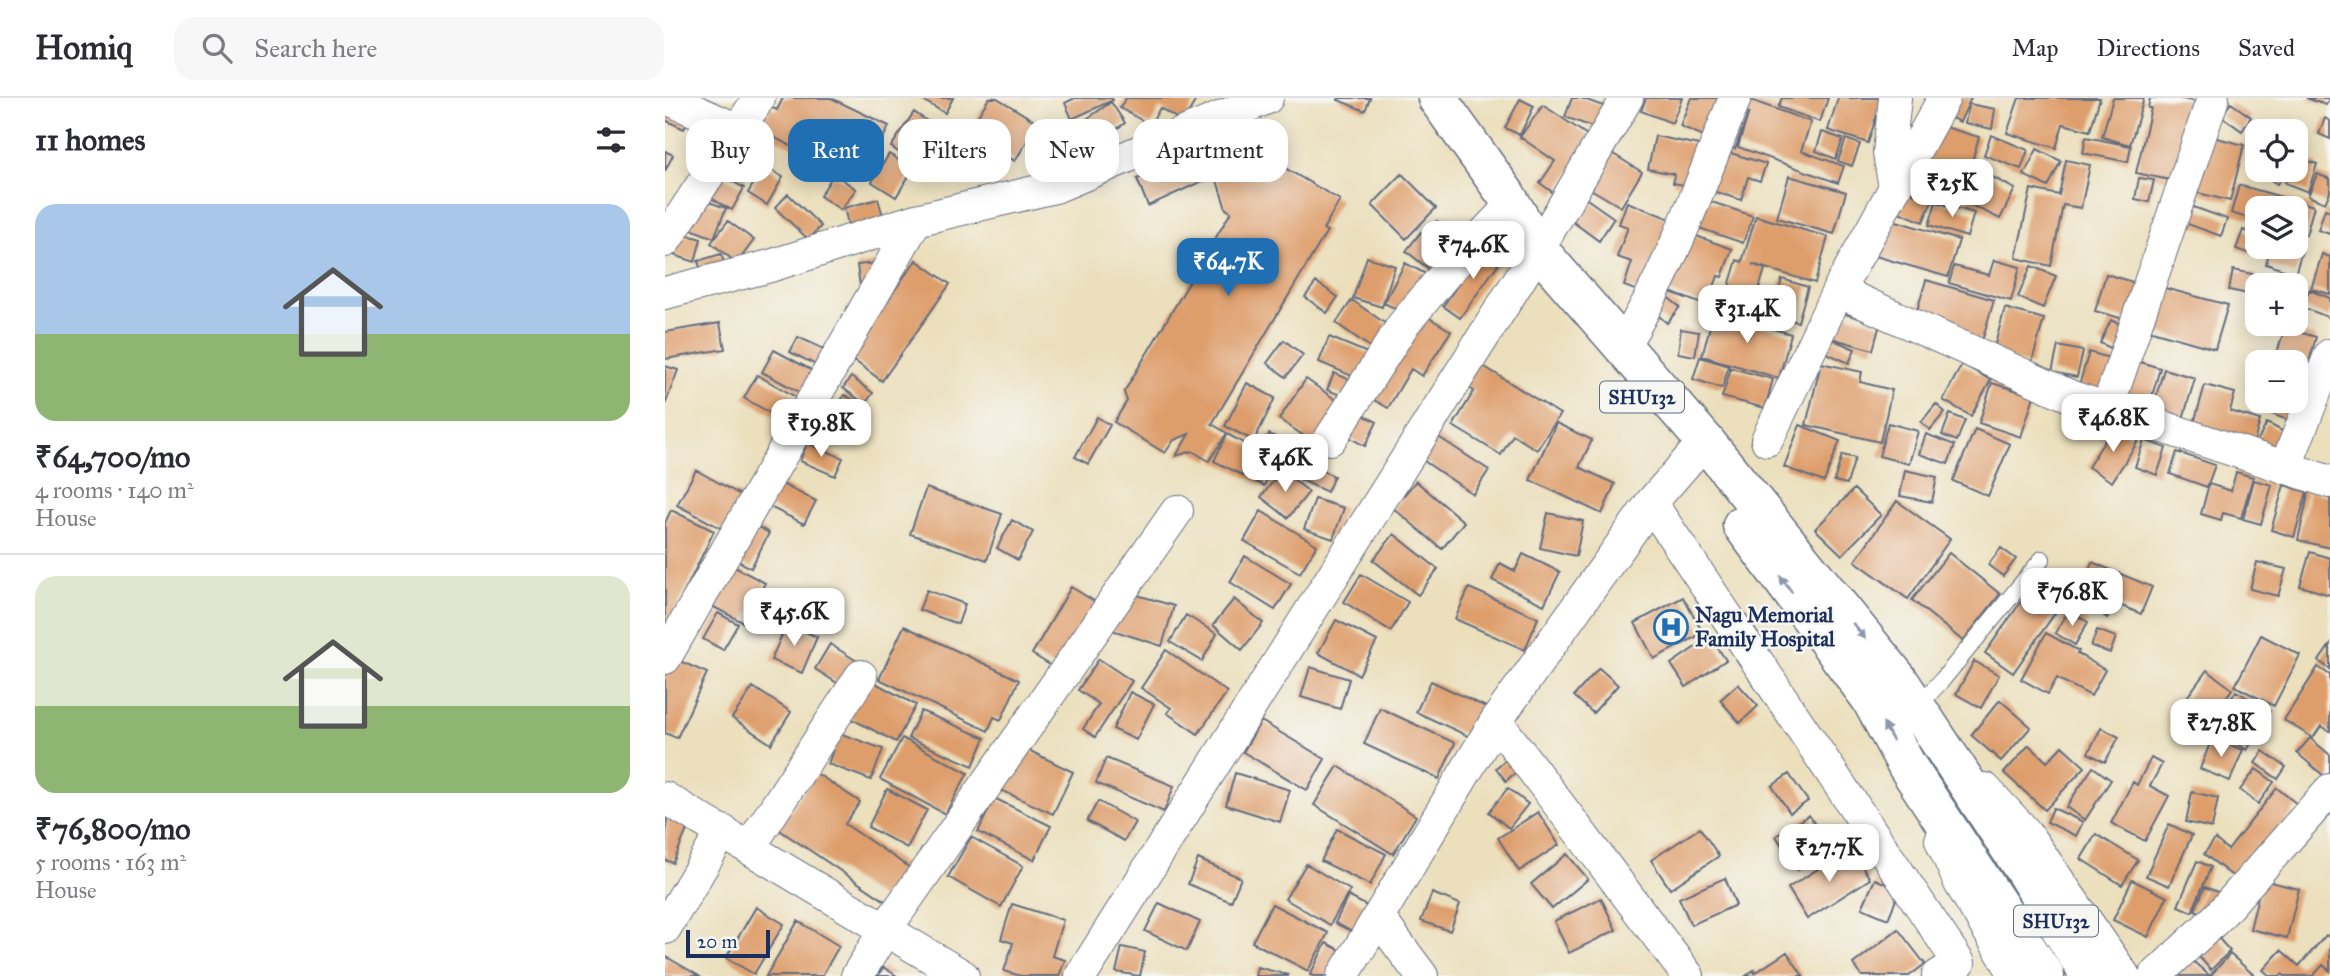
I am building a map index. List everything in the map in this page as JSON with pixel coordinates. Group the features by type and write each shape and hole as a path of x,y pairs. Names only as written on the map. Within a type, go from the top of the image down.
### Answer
{"main road":[{"name":"SHU132","path":"1412,98 1499,218 1623,346 1698,449 1870,698 1907,766 2045,976"},
{"name":"SHU132","path":"1437,98 1505,193 1534,255 1898,679 2090,976"}],"street":[{"path":"666,98 713,119"},
{"path":"745,119 759,98"},
{"path":"665,293 769,266 916,220 1055,187 1267,98"},
{"path":"1081,976 1534,255 1627,98"},
{"path":"1623,346 1642,315 1667,262 1735,98"},
{"path":"1895,98 1889,153 1895,188"},
{"path":"1767,440 1838,291 1944,98"},
{"path":"2107,409 2213,98"},
{"path":"665,241 704,182"},
{"path":"1330,439 1403,325 1447,272 1499,218"},
{"path":"665,658 916,220"},
{"path":"1838,291 2072,397 2330,482"},
{"path":"2285,468 2330,355"},
{"path":"1343,976 1496,721 1650,503 1698,449"},
{"path":"1650,503 1949,970 1993,940"},
{"path":"856,976 885,930 1177,511"},
{"path":"749,848 862,676"},
{"path":"1496,721 1688,976"},
{"path":"1924,721 2025,832 2124,976"},
{"path":"1907,766 1960,883 2016,976"},
{"path":"2155,976 2218,917 2330,790"},
{"path":"665,798 963,976"},
{"path":"665,928 723,831"},
{"path":"1378,917 1422,976"}],"lane":[{"path":"1924,721 1943,679 2042,559"}],"building":[{"path":"783,98 831,98 874,119 788,119 788,144 774,138 774,119 764,119 770,107 777,110"},
{"path":"919,98 953,98 945,113"},
{"path":"989,98 997,98 1031,119 1025,119 1025,144 1015,161 1011,159 1011,119 976,119"},
{"path":"1075,98 1113,100 1072,119 1065,103"},
{"path":"1126,98 1197,98 1185,119 1178,119 1160,108 1154,119 1139,119 1120,108"},
{"path":"1370,98 1365,111 1338,100"},
{"path":"1572,98 1581,98 1606,107 1598,129 1565,117"},
{"path":"1646,98 1682,98 1672,123 1641,111"},
{"path":"1691,98 1728,98 1711,139 1680,126"},
{"path":"1737,98 1752,98 1753,101 1811,122 1801,151 1844,166 1838,183 1738,147 1749,112 1735,149 1720,144"},
{"path":"1782,98 1828,98 1820,122 1778,107"},
{"path":"1838,98 1882,98 1868,143 1828,130"},
{"path":"1951,98 1971,98 1960,122 1944,115"},
{"path":"2019,98 2100,98 2090,131 2063,124 2056,148 2007,133"},
{"path":"2113,98 2144,98 2130,145 2102,137"},
{"path":"2150,98 2178,98 2202,103 2175,181 2136,173 2151,108 2148,108"},
{"path":"2306,98 2329,98 2326,105"},
{"path":"1520,99 1534,106 1520,135 1505,128"},
{"path":"665,102 691,114 686,119 684,129 665,120"},
{"path":"1111,102 1125,123 1119,127 1119,119 1087,119"},
{"path":"2231,103 2251,117 2245,119 2242,131 2221,116"},
{"path":"1969,104 1995,109 1992,129 1965,123"},
{"path":"1543,105 1593,139 1555,194 1540,183 1555,161 1520,137"},
{"path":"914,112 924,119 909,119"},
{"path":"2325,118 2330,121 2330,139 2319,134"},
{"path":"884,124 889,126 884,136"},
{"path":"1934,124 1979,137 1960,203 1914,190"},
{"path":"1822,132 1843,139 1836,159 1816,151"},
{"path":"1991,135 2028,150 2021,169 1984,155"},
{"path":"898,136 898,152 891,147"},
{"path":"1655,136 1704,146 1695,187 1673,183 1674,174 1648,169"},
{"path":"2209,136 2244,145 2230,201 2194,192"},
{"path":"2086,137 2131,146 2128,162 2083,153"},
{"path":"1846,139 1860,144 1852,166 1838,161"},
{"path":"1718,149 1766,164 1760,181 1748,177 1741,200 1706,189"},
{"path":"2037,149 2061,161 2048,187 2024,175"},
{"path":"665,151 673,155 665,171"},
{"path":"1610,152 1642,172 1621,207 1589,188"},
{"path":"889,154 898,160 898,182 905,182 896,197 872,182 884,182 884,162"},
{"path":"2066,160 2090,165 2081,208 2063,205 2051,266 2016,258 2031,189 2059,195"},
{"path":"2308,161 2317,164 2308,192 2285,183 2308,182"},
{"path":"1288,170 1340,200 1323,229 1327,231 1212,424 1227,433 1209,461 1192,451 1176,456 1189,434 1174,440 1165,453 1114,422 1127,401 1124,392 1231,212 1226,209 1217,182 1288,182"},
{"path":"774,172 783,177 767,205 748,193 755,182 774,182"},
{"path":"1983,172 2015,189 2000,219 1967,203"},
{"path":"1402,174 1436,208 1406,239 1372,205"},
{"path":"2317,174 2330,179 2330,192 2325,203 2308,196"},
{"path":"1789,176 1846,192 1834,234 1777,218"},
{"path":"2139,178 2154,180 2149,202 2135,199"},
{"path":"711,182 734,182 744,188 732,210 704,194"},
{"path":"829,182 846,182 856,189 841,210 820,196"},
{"path":"1138,182 1200,182 1148,206"},
{"path":"2239,185 2278,196 2245,196 2245,217 2231,213"},
{"path":"1903,189 1932,201 1923,222 1894,210"},
{"path":"788,194 821,226 809,240 775,208"},
{"path":"1584,197 1614,218 1599,241 1569,219"},
{"path":"700,199 726,208 714,238 688,228"},
{"path":"878,199 884,219 849,228 844,208"},
{"path":"1706,200 1753,216 1743,243 1696,227"},
{"path":"1627,202 1673,220 1646,294 1624,286 1632,262 1617,257 1628,227 1619,224"},
{"path":"1936,202 1974,213 1967,237 1929,225"},
{"path":"2308,204 2314,206 2308,228"},
{"path":"2188,205 2227,219 2221,236 2182,222"},
{"path":"2325,209 2330,211 2330,234 2318,230"},
{"path":"1756,216 1828,237 1815,283 1752,264 1765,269 1754,305 1726,296 1737,260 1742,262"},
{"path":"1883,217 1959,240 1948,277 1872,255"},
{"path":"728,221 754,240 737,263 711,243"},
{"path":"1437,221 1462,240 1452,253 1427,234"},
{"path":"2243,230 2245,231 2245,252 2236,249"},
{"path":"1683,231 1732,249 1707,306 1662,289"},
{"path":"1421,232 1449,254 1434,273 1406,251"},
{"path":"681,233 701,239 695,262 674,255"},
{"path":"1485,245 1503,257 1460,318 1443,306"},
{"path":"721,254 727,271 703,278 698,261"},
{"path":"2322,254 2330,257 2330,294 2311,289"},
{"path":"1367,257 1395,266 1382,307 1353,298"},
{"path":"2267,259 2300,259 2295,273 2266,264"},
{"path":"916,260 950,284 882,381 848,356"},
{"path":"1994,260 2020,267 2011,301 1949,283 1954,266 1989,275"},
{"path":"876,263 878,284 860,286 857,265"},
{"path":"1405,263 1426,274 1404,313 1384,303"},
{"path":"2031,266 2056,276 2043,308 2018,297"},
{"path":"2233,270 2247,273 2245,273 2245,293 2229,290"},
{"path":"2106,274 2142,285 2131,321 2095,311"},
{"path":"1782,279 1808,287 1798,322 1772,315"},
{"path":"1926,280 1994,300 1982,341 1914,321"},
{"path":"1316,282 1338,297 1327,313 1305,297"},
{"path":"2157,286 2228,305 2215,349 2145,329"},
{"path":"2309,290 2330,298 2330,318 2308,309"},
{"path":"1666,296 1680,307 1667,323 1653,311"},
{"path":"1352,300 1393,329 1377,352 1336,323"},
{"path":"2005,308 2044,319 2031,365 1992,355"},
{"path":"1714,312 1791,334 1779,378 1702,356"},
{"path":"1838,312 1880,324 1873,350 1831,338"},
{"path":"1421,313 1451,331 1422,376 1411,369 1388,408 1371,398"},
{"path":"2111,320 2131,330 2121,353 2100,343"},
{"path":"720,323 725,349 665,359 665,332"},
{"path":"1681,329 1699,332 1695,356 1678,353"},
{"path":"2282,336 2316,337 2308,365 2308,350 2278,350"},
{"path":"798,337 824,349 816,365 790,352"},
{"path":"1329,337 1375,356 1364,381 1319,362"},
{"path":"1829,338 1855,349 1849,363 1824,352"},
{"path":"1284,340 1303,355 1286,377 1267,363"},
{"path":"2058,346 2083,351 2077,377 2052,372"},
{"path":"774,350 813,371 801,393 762,372"},
{"path":"2089,352 2119,361 2110,394 2079,385"},
{"path":"1700,357 1729,366 1722,388 1693,379"},
{"path":"2127,358 2160,368 2148,410 2114,400"},
{"path":"1477,362 1560,414 1537,450 1513,435 1501,455 1453,426 1474,391 1463,384"},
{"path":"1821,363 1862,372 1860,382 1892,390 1880,442 1806,425"},
{"path":"1962,364 1991,380 1971,416 1943,400"},
{"path":"665,366 678,370 665,405"},
{"path":"1731,368 1773,379 1765,408 1722,397"},
{"path":"2164,369 2195,378 2181,426 2150,417"},
{"path":"1334,373 1358,383 1352,399 1327,390"},
{"path":"757,375 803,401 790,424 744,398"},
{"path":"851,377 873,393 865,404 843,388"},
{"path":"1306,379 1346,407 1304,470 1289,460 1304,436 1279,419"},
{"path":"1247,383 1275,398 1254,441 1225,426"},
{"path":"1992,383 2034,396 2021,437 1979,423"},
{"path":"2205,385 2235,393 2230,411 2260,420 2253,447 2192,430"},
{"path":"844,395 869,408 852,440 828,427"},
{"path":"1936,404 1945,412 1930,430 1921,422"},
{"path":"2269,413 2293,413 2290,421"},
{"path":"1361,414 1377,422 1365,446 1349,437"},
{"path":"1950,414 1965,420 1957,441 1942,435"},
{"path":"1097,417 1110,425 1088,464 1075,457"},
{"path":"1556,423 1592,440 1579,467 1615,484 1602,514 1530,480"},
{"path":"1888,423 1918,431 1909,464 1879,456"},
{"path":"2267,423 2284,432 2272,457 2254,447"},
{"path":"1800,425 1840,441 1824,482 1784,467"},
{"path":"2114,426 2138,441 2112,482 2088,467"},
{"path":"1975,429 2010,444 1988,496 1953,481"},
{"path":"1227,434 1276,460 1264,486 1214,461"},
{"path":"1269,434 1289,444 1282,459 1261,449"},
{"path":"1434,434 1489,470 1473,494 1418,457"},
{"path":"1926,434 1955,445 1948,464 1919,454"},
{"path":"2144,440 2166,448 2157,475 2135,467"},
{"path":"807,443 843,458 835,476 800,461"},
{"path":"2177,452 2215,465 2207,487 2170,474"},
{"path":"1842,455 1855,458 1847,484 1834,481"},
{"path":"1308,464 1334,476 1327,492 1301,480"},
{"path":"696,470 744,497 726,531 677,505"},
{"path":"1282,470 1309,492 1288,518 1261,497"},
{"path":"1905,470 1937,477 1932,502 1900,496"},
{"path":"2236,472 2253,477 2241,518 2223,513 2221,520 2201,514 2209,484 2231,491"},
{"path":"2254,480 2272,485 2261,524 2243,519"},
{"path":"1416,481 1464,522 1442,549 1393,508"},
{"path":"780,483 816,501 804,524 768,506"},
{"path":"2284,485 2307,492 2294,537 2271,530"},
{"path":"926,488 1002,514 987,560 910,534"},
{"path":"1854,489 1881,515 1842,555 1815,529"},
{"path":"2309,491 2330,496 2330,548 2298,540"},
{"path":"1315,499 1344,508 1333,539 1304,529"},
{"path":"1897,501 1950,539 1908,599 1855,561"},
{"path":"671,510 714,531 665,632 665,523"},
{"path":"1261,511 1317,545 1300,573 1244,541"},
{"path":"1548,513 1583,521 1576,556 1540,548"},
{"path":"1012,520 1033,532 1018,560 997,548"},
{"path":"753,524 769,533 751,568 735,559"},
{"path":"1394,534 1438,569 1418,595 1373,560"},
{"path":"2001,548 2016,559 2003,576 1988,565"},
{"path":"2310,552 2330,558 2330,595 2300,586"},
{"path":"1949,553 2000,594 1963,641 1912,600"},
{"path":"1523,554 1560,572 1544,605 1492,580 1500,563 1515,571"},
{"path":"1245,556 1291,584 1275,610 1230,582"},
{"path":"2092,562 2152,587 2141,614 2081,589"},
{"path":"2257,562 2286,569 2278,596 2250,589"},
{"path":"729,564 765,583 744,623 708,604"},
{"path":"2044,569 2072,589 2013,673 1985,653"},
{"path":"1361,574 1408,602 1391,631 1344,602"},
{"path":"1071,587 1099,604 1060,671 1032,654"},
{"path":"1469,588 1538,618 1525,650 1455,619"},
{"path":"927,590 965,604 958,624 919,610"},
{"path":"1124,591 1174,606 1162,646 1112,630"},
{"path":"1683,597 1703,633 1654,659 1635,623"},
{"path":"1234,599 1263,623 1242,650 1213,625"},
{"path":"2101,599 2114,609 2107,618 2094,608"},
{"path":"2069,611 2088,622 2075,645 2055,633"},
{"path":"718,613 738,624 723,650 703,639"},
{"path":"1186,615 1217,634 1202,661 1170,642"},
{"path":"1336,620 1377,641 1359,675 1318,653"},
{"path":"787,623 817,637 802,673 771,660"},
{"path":"904,626 1019,680 1001,720 994,717 988,731 879,679"},
{"path":"2097,630 2116,637 2110,653 2091,646"},
{"path":"2046,633 2079,651 2077,653 2105,670 2091,696 2057,678 2048,694 2021,679"},
{"path":"2261,635 2300,655 2274,706 2235,686"},
{"path":"1710,637 1726,660 1686,687 1671,664"},
{"path":"830,644 860,663 845,688 815,669"},
{"path":"2330,645 2330,669 2319,661"},
{"path":"1166,650 1227,692 1198,734 1167,713 1171,708 1141,688"},
{"path":"673,658 707,673 677,738 665,733 665,677"},
{"path":"1099,659 1132,681 1095,737 1083,729 1099,704 1078,690"},
{"path":"1974,661 1999,675 1981,708 1956,694"},
{"path":"1310,667 1349,679 1340,709 1301,697"},
{"path":"2318,667 2330,675 2330,731 2321,726 2313,738 2284,720"},
{"path":"1599,668 1618,685 1593,713 1574,696"},
{"path":"2207,670 2232,689 2200,734 2174,715"},
{"path":"868,679 916,705 896,742 848,717"},
{"path":"1431,681 1486,707 1472,738 1416,712"},
{"path":"1738,684 1758,706 1740,723 1720,700"},
{"path":"753,687 791,712 771,744 732,718"},
{"path":"2236,691 2270,711 2247,750 2213,729"},
{"path":"1130,692 1154,704 1136,740 1113,729"},
{"path":"2000,700 2031,727 2001,761 1971,735"},
{"path":"1380,708 1455,743 1439,779 1364,744"},
{"path":"921,711 985,738 973,766 908,738"},
{"path":"1261,721 1325,759 1307,790 1243,752"},
{"path":"2101,728 2119,737 2105,762 2088,753"},
{"path":"839,733 883,749 871,780 828,764"},
{"path":"902,738 968,773 945,814 880,779"},
{"path":"2212,738 2243,750 2230,781 2200,769"},
{"path":"2310,738 2330,755 2330,781 2297,753"},
{"path":"2029,745 2047,762 2062,746 2085,767 2045,810 2004,773"},
{"path":"1022,747 1073,772 1053,814 1001,790"},
{"path":"1515,751 1526,763 1506,781 1496,768"},
{"path":"2263,751 2286,767 2278,779 2255,763"},
{"path":"1106,758 1174,786 1164,812 1096,783"},
{"path":"2151,758 2162,764 2150,786 2169,796 2145,841 2111,823 2133,782 2137,785"},
{"path":"1338,766 1416,816 1393,854 1314,805"},
{"path":"2093,767 2111,780 2085,820 2066,807"},
{"path":"2256,769 2274,782 2258,804 2240,790"},
{"path":"816,773 860,802 845,824 910,868 887,902 778,829"},
{"path":"1235,773 1290,790 1280,822 1226,805"},
{"path":"1789,774 1808,801 1790,813 1772,786"},
{"path":"1508,788 1528,804 1509,828 1489,812"},
{"path":"2277,788 2298,805 2239,881 2204,854 2215,839 2228,850"},
{"path":"887,789 927,810 907,848 868,827"},
{"path":"2192,792 2218,798 2212,828 2186,822"},
{"path":"994,798 1051,826 1034,860 978,832"},
{"path":"1098,801 1135,822 1124,841 1087,821"},
{"path":"2053,808 2083,822 2076,836 2047,822"},
{"path":"1538,812 1559,845 1519,871 1498,838"},
{"path":"1809,815 1830,849 1798,870 1776,836"},
{"path":"667,816 689,825 673,863 665,860"},
{"path":"2169,824 2192,835 2169,886 2146,876"},
{"path":"1700,828 1719,856 1670,889 1651,860"},
{"path":"1337,829 1386,854 1370,885 1321,861"},
{"path":"2096,834 2138,860 2122,885 2081,859"},
{"path":"971,837 1023,866 1001,907 948,877"},
{"path":"1851,848 1870,879 1807,919 1788,888"},
{"path":"1567,854 1588,879 1552,909 1531,884"},
{"path":"1198,859 1241,878 1231,902 1188,884"},
{"path":"2197,861 2211,867 2192,912 2178,906"},
{"path":"1306,864 1350,890 1330,925 1285,899"},
{"path":"1725,878 1736,905 1691,925 1679,898"},
{"path":"1875,879 1900,890 1888,919 1862,908"},
{"path":"2132,880 2167,897 2148,937 2113,920"},
{"path":"2262,880 2299,889 2287,938 2250,929"},
{"path":"2205,887 2223,894 2213,918 2195,910"},
{"path":"1432,893 1460,904 1450,931 1421,921"},
{"path":"1348,896 1373,909 1360,936 1335,923"},
{"path":"1601,898 1616,930 1569,953 1554,921"},
{"path":"1159,903 1200,922 1187,951 1145,931"},
{"path":"1012,904 1063,920 1052,956 1065,960 1059,976 1021,976 1004,971 1013,943 1001,939"},
{"path":"1272,904 1328,933 1308,971 1252,942"},
{"path":"756,907 784,924 754,974 726,958"},
{"path":"798,921 839,946 822,976 766,976"},
{"path":"1898,929 1925,964 1909,976 1862,976 1853,964"},
{"path":"2212,931 2230,951 2211,970 2192,949"},
{"path":"2326,935 2330,938 2330,971 2323,965 2313,976 2270,976 2263,970 2281,950 2299,966"},
{"path":"1326,943 1342,951 1329,976 1310,975"},
{"path":"1122,947 1145,952 1140,976 1116,972"},
{"path":"1787,952 1803,976 1746,976 1754,970 1755,973"},
{"path":"2230,954 2255,976 2210,976"},
{"path":"2186,955 2210,976 2180,976 2173,970"},
{"path":"665,956 699,976 665,976"},
{"path":"883,967 897,976 878,976"},
{"path":"1257,967 1288,975 1288,976 1255,976"}],"place":[{"name":"Nagu Memorial Family Hospital","path":"1671,627"}]}
